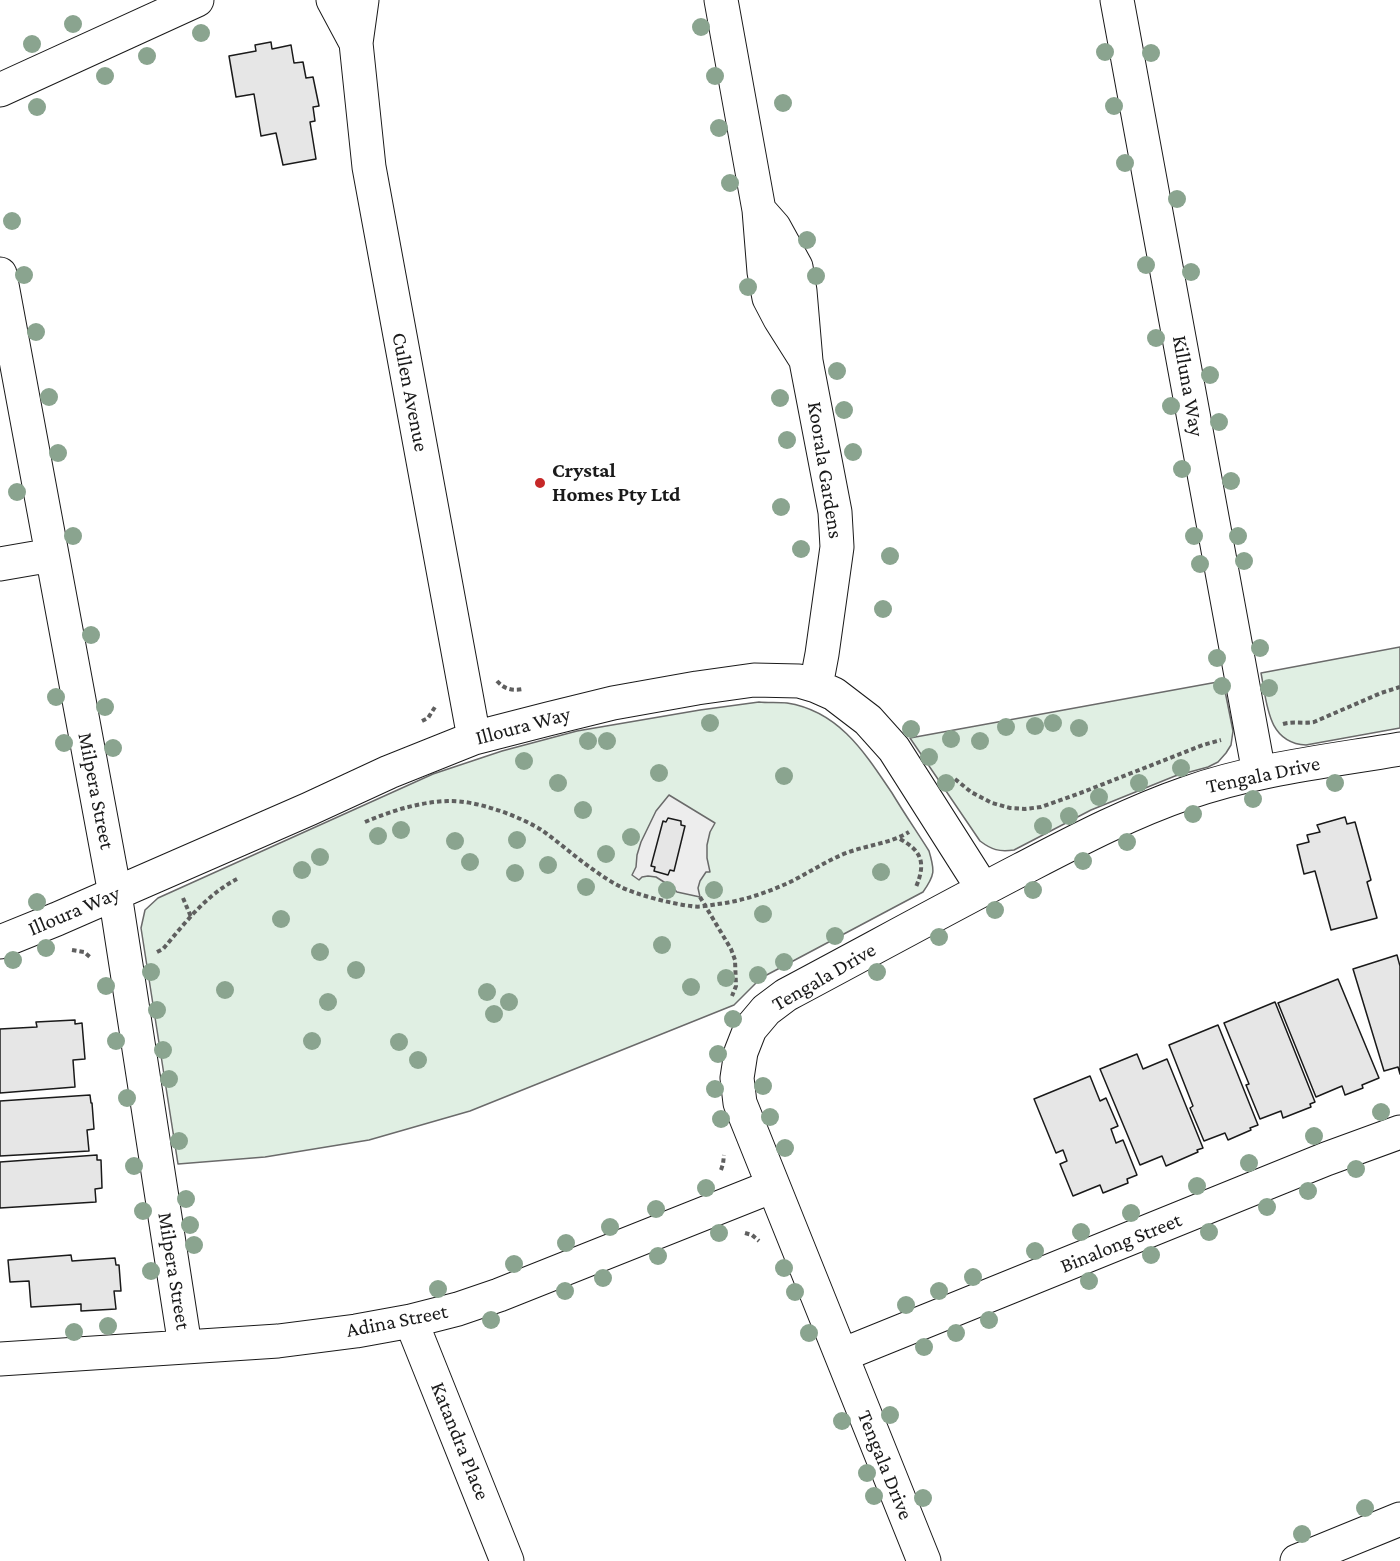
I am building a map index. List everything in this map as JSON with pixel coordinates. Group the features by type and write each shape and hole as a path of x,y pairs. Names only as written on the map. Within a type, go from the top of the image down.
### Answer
{"street":[{"path":"0,90 197,0"},
{"name":"Cullen Avenue","path":"333,0 356,43"},
{"name":"Cullen Avenue","path":"362,0 356,43 369,167 474,738"},
{"name":"Koorala Gardens","path":"721,0 759,210 774,227 796,267 806,361 835,512 837,548 816,686"},
{"name":"Killuna Way","path":"1117,0 1259,773"},
{"name":"Milpera Street","path":"0,274 115,894 185,1346"},
{"path":"0,564 52,555"},
{"name":"Illoura Way","path":"0,942 115,894 389,772 474,738 613,703 697,688 754,681 799,681 816,686 834,694 868,720 894,749 983,889"},
{"name":"Tengala Drive","path":"924,1561 740,1103 737,1078 741,1052 750,1029 766,1010 786,995 983,889 1143,809 1189,792 1259,773 1400,749"},
{"name":"Binalong Street","path":"842,1355 1400,1132"},
{"name":"Adina Street","path":"0,1359 278,1341 411,1322 458,1309 520,1287 772,1186"},
{"name":"Katandra Place","path":"411,1322 507,1561"},
{"path":"1297,1561 1400,1519"}],"path":[{"path":"495,674 496,680 502,686 520,690 531,687"},
{"path":"948,772 959,784 992,803 1010,808 1041,807 1203,745 1291,722 1306,724 1314,722 1400,687"},
{"path":"364,823 385,813 419,805 448,801 482,806 520,819 542,831 590,869 623,888 693,907 729,903 760,894 848,852 899,838 913,830"},
{"path":"899,838 912,846 919,854 921,866 916,889"},
{"path":"154,954 164,949 190,916 213,895 237,879"},
{"path":"700,897 707,906"},
{"path":"67,950 76,949 84,952 95,964"}],"green space":[{"path":"1400,647 1400,728 1306,745 1293,743 1276,729 1271,720 1261,673"},
{"path":"1223,681 1233,731 1231,745 1218,762 1175,776 1091,810 1014,850 996,850 980,841 910,738"},
{"path":"759,702 787,703 822,715 836,724 861,749 929,851 933,873 923,892 761,978 734,1005 470,1111 369,1140 265,1157 178,1164 141,928 145,910 158,898 433,774 502,751 577,731"}],"shaded area":[{"path":"669,795 715,823 707,845 710,872 706,872 700,881 698,888 700,897 677,892 656,877 642,877 639,880 632,875 641,842 656,811"}],"building":[{"path":"271,42 272,49 291,45 294,63 303,62 306,78 313,77 319,106 313,107 315,121 310,122 316,159 283,165 276,133 261,136 254,94 236,97 229,56 256,51 255,45"},
{"path":"1345,817 1347,824 1355,822 1371,880 1367,882 1377,918 1331,930 1315,871 1304,874 1297,845 1309,842 1307,835 1320,832 1317,825"},
{"path":"668,818 681,821 681,825 685,826 674,871 670,870 668,875 654,871 655,867 651,866 663,821 666,822"},
{"path":"1397,955 1400,966 1400,1074 1398,1067 1384,1071 1353,969"},
{"path":"1338,979 1379,1078 1345,1095 1342,1086 1316,1097 1278,1003"},
{"path":"1275,1002 1315,1102 1310,1104 1311,1107 1283,1118 1281,1111 1260,1119 1246,1085 1249,1084 1224,1023"},
{"path":"75,1020 75,1024 82,1023 85,1059 73,1060 75,1087 0,1093 0,1029 37,1027 36,1022"},
{"path":"1218,1025 1258,1125 1228,1140 1225,1133 1204,1141 1190,1108 1193,1106 1169,1045"},
{"path":"1137,1054 1143,1069 1167,1059 1203,1148 1166,1166 1162,1156 1140,1165 1100,1069"},
{"path":"1090,1076 1100,1101 1106,1098 1118,1126 1111,1129 1116,1143 1123,1140 1137,1175 1127,1179 1128,1183 1103,1193 1100,1185 1073,1196 1060,1164 1067,1161 1063,1150 1056,1153 1034,1099"},
{"path":"90,1095 94,1129 87,1130 89,1151 0,1156 0,1101"},
{"path":"97,1155 97,1160 101,1160 102,1188 95,1189 96,1202 0,1208 0,1162"},
{"path":"71,1255 72,1261 115,1258 116,1265 119,1265 121,1291 114,1291 116,1309 81,1311 81,1304 31,1307 29,1281 10,1282 8,1260"}],"place":[{"name":"Crystal Homes Pty Ltd","path":"540,483"}]}
